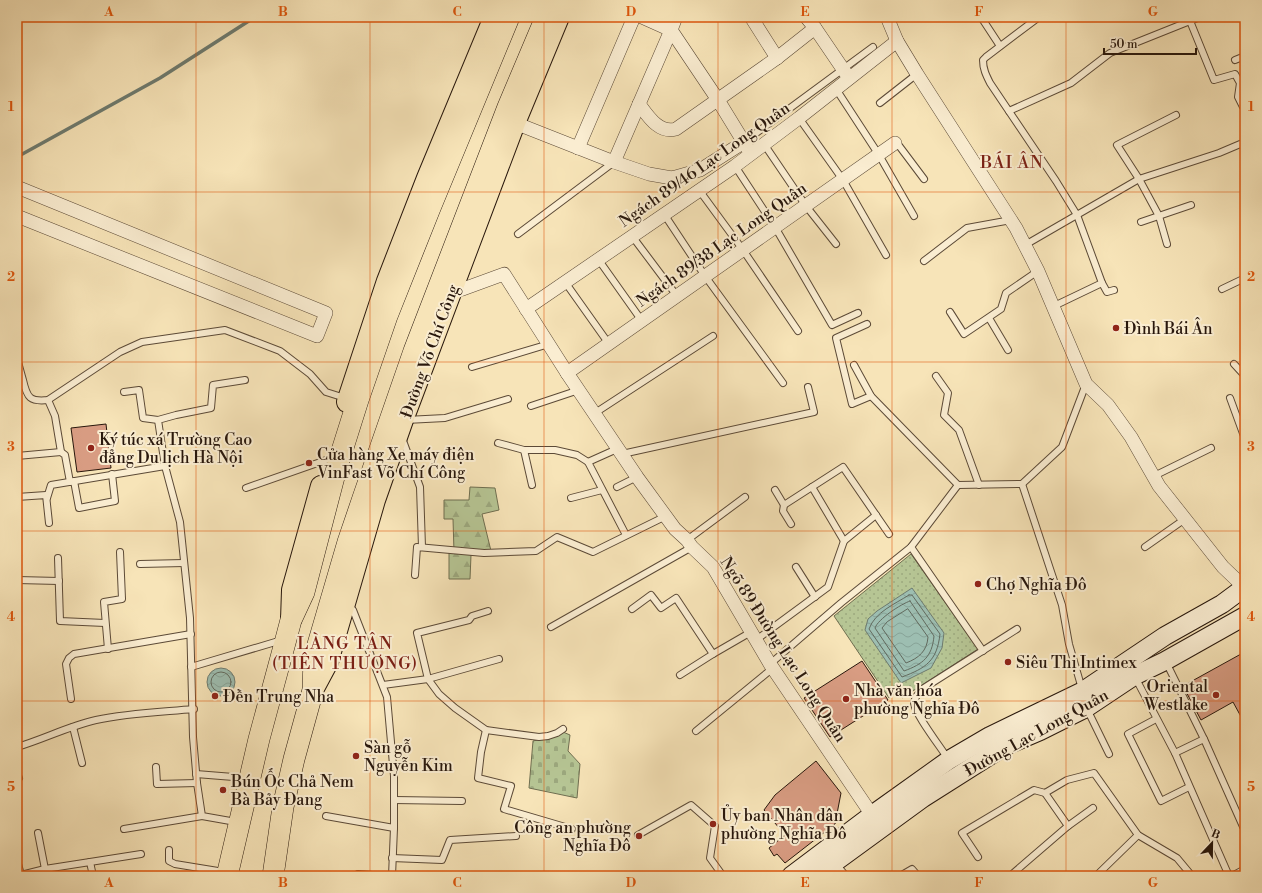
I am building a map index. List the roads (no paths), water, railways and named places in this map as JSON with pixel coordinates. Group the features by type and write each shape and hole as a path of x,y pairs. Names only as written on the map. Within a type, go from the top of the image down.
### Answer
{"highway":[{"path":"227,874 288,630 304,592 335,473 387,316 432,201 509,17"},
{"name":"Đường Võ Chí Công","path":"273,876 283,807 296,751 313,690 314,658 362,498 414,351 508,108 546,17"}],"main road":[{"path":"288,630 292,590 347,399 387,281 427,178 494,17"},
{"name":"Đường Võ Chí Công","path":"313,690 328,662 349,605 375,500 401,425 515,123 559,17"},
{"name":"Đường Lạc Long Quân","path":"1084,699 1165,636 1222,604 1245,587"},
{"name":"Đường Lạc Long Quân","path":"825,871 872,815 1005,746 1063,710 1165,661 1245,616"},
{"name":"Đường Lạc Long Quân","path":"791,876 825,871 918,791 949,760 990,736 1063,710"}],"street":[{"path":"578,148 634,17"},
{"path":"515,123 614,162 649,174 672,178 700,170 748,148 671,30 642,17"},
{"path":"614,162 676,17"},
{"path":"751,17 776,58"},
{"path":"806,17 846,74"},
{"path":"887,17 897,41 1011,220 1025,245 1054,306 1086,384 1108,405 1131,437 1160,486 1185,519 1223,567 1245,587"},
{"path":"639,104 652,122 662,128 671,130 676,129 776,58 815,28"},
{"name":"Ngách 89/46 Lạc Long Quân","path":"526,309 735,166 748,148 764,144 836,89 846,74 897,41"},
{"name":"Ngách 89/38 Lạc Long Quân","path":"567,373 895,143"},
{"path":"17,187 326,313 317,336 17,216"},
{"name":"Ngõ 89 Đường Lạc Long Quân","path":"451,291 463,289 504,274 567,373 637,478 675,528 712,567 771,666 872,815"}],"lane":[{"path":"981,17 1000,46"},
{"path":"1039,17 984,59 983,66 986,75 1056,181 1077,216 1102,283 1107,292 1114,290"},
{"path":"1009,111 1071,84 1110,53 1200,17"},
{"path":"1190,21 1214,80 1235,74 1240,83 1238,97 1245,111"},
{"path":"748,148 846,74 873,47"},
{"path":"1235,60 1245,56"},
{"path":"880,103 917,74"},
{"path":"836,89 878,155 914,216"},
{"path":"1167,244 1159,216 1139,179 1116,145 1176,116"},
{"path":"799,118 843,180 886,255"},
{"path":"1025,245 1139,179 1219,153 1245,142"},
{"path":"895,143 897,143 924,179"},
{"path":"764,144 806,206 836,244"},
{"path":"518,234 614,162"},
{"path":"735,166 775,227 832,325 858,313"},
{"path":"699,190 743,250 798,331"},
{"path":"1140,222 1191,205"},
{"path":"664,214 705,276 783,383"},
{"path":"924,261 967,228 1011,220"},
{"path":"632,236 677,296"},
{"path":"598,259 642,320"},
{"path":"950,312 964,334 1001,310 1006,293 1038,270"},
{"path":"1222,289 1245,278"},
{"path":"565,282 609,344"},
{"path":"1054,306 1102,283"},
{"path":"989,318 1008,350"},
{"path":"867,324 836,338 852,404 872,396"},
{"path":"17,362 26,394 31,399 38,401 48,400 120,352 142,342 225,330 280,351 310,374 326,392 347,399"},
{"path":"595,413 713,336"},
{"path":"472,367 549,344"},
{"path":"854,364 872,396 958,485 1022,484 1062,447 1086,384"},
{"path":"1234,364 1245,376"},
{"path":"936,376 948,393 944,415 959,430 979,485"},
{"path":"124,392 139,390 143,418 158,420 211,408 213,385 245,380"},
{"path":"588,462 619,451 814,412 808,387"},
{"path":"531,406 579,390"},
{"path":"1230,398 1245,439"},
{"path":"422,547 420,487 401,425 414,420 445,418 508,399"},
{"path":"48,400 55,416 61,452"},
{"path":"158,420 165,466 180,522 190,634 196,774 202,816"},
{"path":"498,443 524,450 555,450 577,455 588,462 626,536"},
{"path":"1154,476 1211,448"},
{"path":"524,450 532,485"},
{"path":"17,456 61,452 66,455 79,508 115,501 112,474"},
{"path":"246,488 329,459"},
{"path":"49,522 48,498 51,485 165,466"},
{"path":"784,505 843,467 889,534"},
{"path":"617,487 637,478"},
{"path":"1022,484 1062,605 1084,699 1109,754"},
{"path":"696,731 842,603 911,547 958,485"},
{"path":"812,487 844,540"},
{"path":"571,498 602,490"},
{"path":"775,490 784,505 783,511 792,524"},
{"path":"17,497 45,495 48,498"},
{"path":"551,627 690,544 745,497"},
{"path":"680,675 713,654 754,636 828,587 844,540 876,515"},
{"path":"416,576 417,547 484,553 536,551 557,537 592,552 666,516"},
{"path":"1145,547 1185,519"},
{"path":"911,547 983,651"},
{"path":"108,649 104,602 122,599 120,552"},
{"path":"58,558 60,622 105,623"},
{"path":"140,564 184,563"},
{"path":"796,567 815,597"},
{"path":"17,580 59,581"},
{"path":"632,609 650,595 661,608 676,598 713,654"},
{"path":"349,605 383,685 387,698 391,730 394,800 392,876"},
{"path":"488,611 472,616 469,620 417,633 428,679 439,694 455,708 486,730 539,737 548,736 563,729"},
{"path":"949,760 916,712 914,703 916,697 924,688 1017,629"},
{"path":"192,667 259,646 288,630"},
{"path":"71,699 66,668 67,660 74,654 190,634"},
{"path":"383,685 428,679 499,659"},
{"path":"1165,661 1204,738 1245,831"},
{"path":"1134,676 1175,753 1189,787 1231,876 1245,869"},
{"path":"17,747 96,720 122,715 194,709"},
{"path":"1156,719 1128,734 1161,801 1189,787"},
{"path":"73,727 82,763"},
{"path":"486,730 481,752 478,778 511,786 504,809 572,829"},
{"path":"1175,753 1204,738"},
{"path":"156,767 157,784 197,783"},
{"path":"1045,793 1067,780 1094,773 1138,835 1177,858 1192,876"},
{"path":"196,774 250,778"},
{"path":"978,856 962,833 1034,790 1045,793 1068,826"},
{"path":"394,800 462,801"},
{"path":"638,836 691,805 715,826 710,858 724,876"},
{"path":"1010,876 1068,826 1093,808"},
{"path":"124,829 202,816 240,823"},
{"path":"326,816 394,828"},
{"path":"38,834 45,869"},
{"path":"1096,876 1138,835"},
{"path":"392,858 442,860 450,840 516,836"},
{"path":"169,850 169,861 175,864 227,874"},
{"path":"17,860 19,875 45,869 141,854"},
{"path":"90,862 93,876"},
{"path":"900,876 912,869 918,876"},
{"path":"358,874 387,876"}],"water":[{"path":"912,588 944,633 942,648 931,668 901,683 865,630 868,619 877,611"},
{"path":"221,668 231,672 235,682 231,692 221,696 211,692 207,682 211,672"}],"waterway":[{"path":"17,157 160,78 255,17"}],"place":[{"name":"Đình Bái Ân","path":"1116,328"},
{"name":"Ký túc xá Trường Cao đẳng Du lịch Hà Nội","path":"91,448"},
{"name":"Cửa hàng Xe máy điện VinFast Võ Chí Công","path":"309,463"},
{"name":"Chợ Nghĩa Đô","path":"978,584"},
{"name":"Siêu Thị Intimex","path":"1008,662"},
{"name":"Oriental Westlake","path":"1216,695"},
{"name":"Đền Trung Nha","path":"215,696"},
{"name":"Nhà văn hóa phường Nghĩa Đô","path":"846,699"},
{"name":"Sàn gỗ Nguyễn Kim","path":"356,756"},
{"name":"Bún Ốc Chả Nem Bà Bảy Đang","path":"223,790"},
{"name":"Ủy ban Nhân dân phường Nghĩa Đô","path":"713,824"},
{"name":"Công an phường Nghĩa Đô","path":"639,836"}],"district":[{"name":"BÁI ÂN","path":"1012,162"},
{"name":"LÀNG TÂN (TIÊN THƯỢNG)","path":"345,653"}]}
